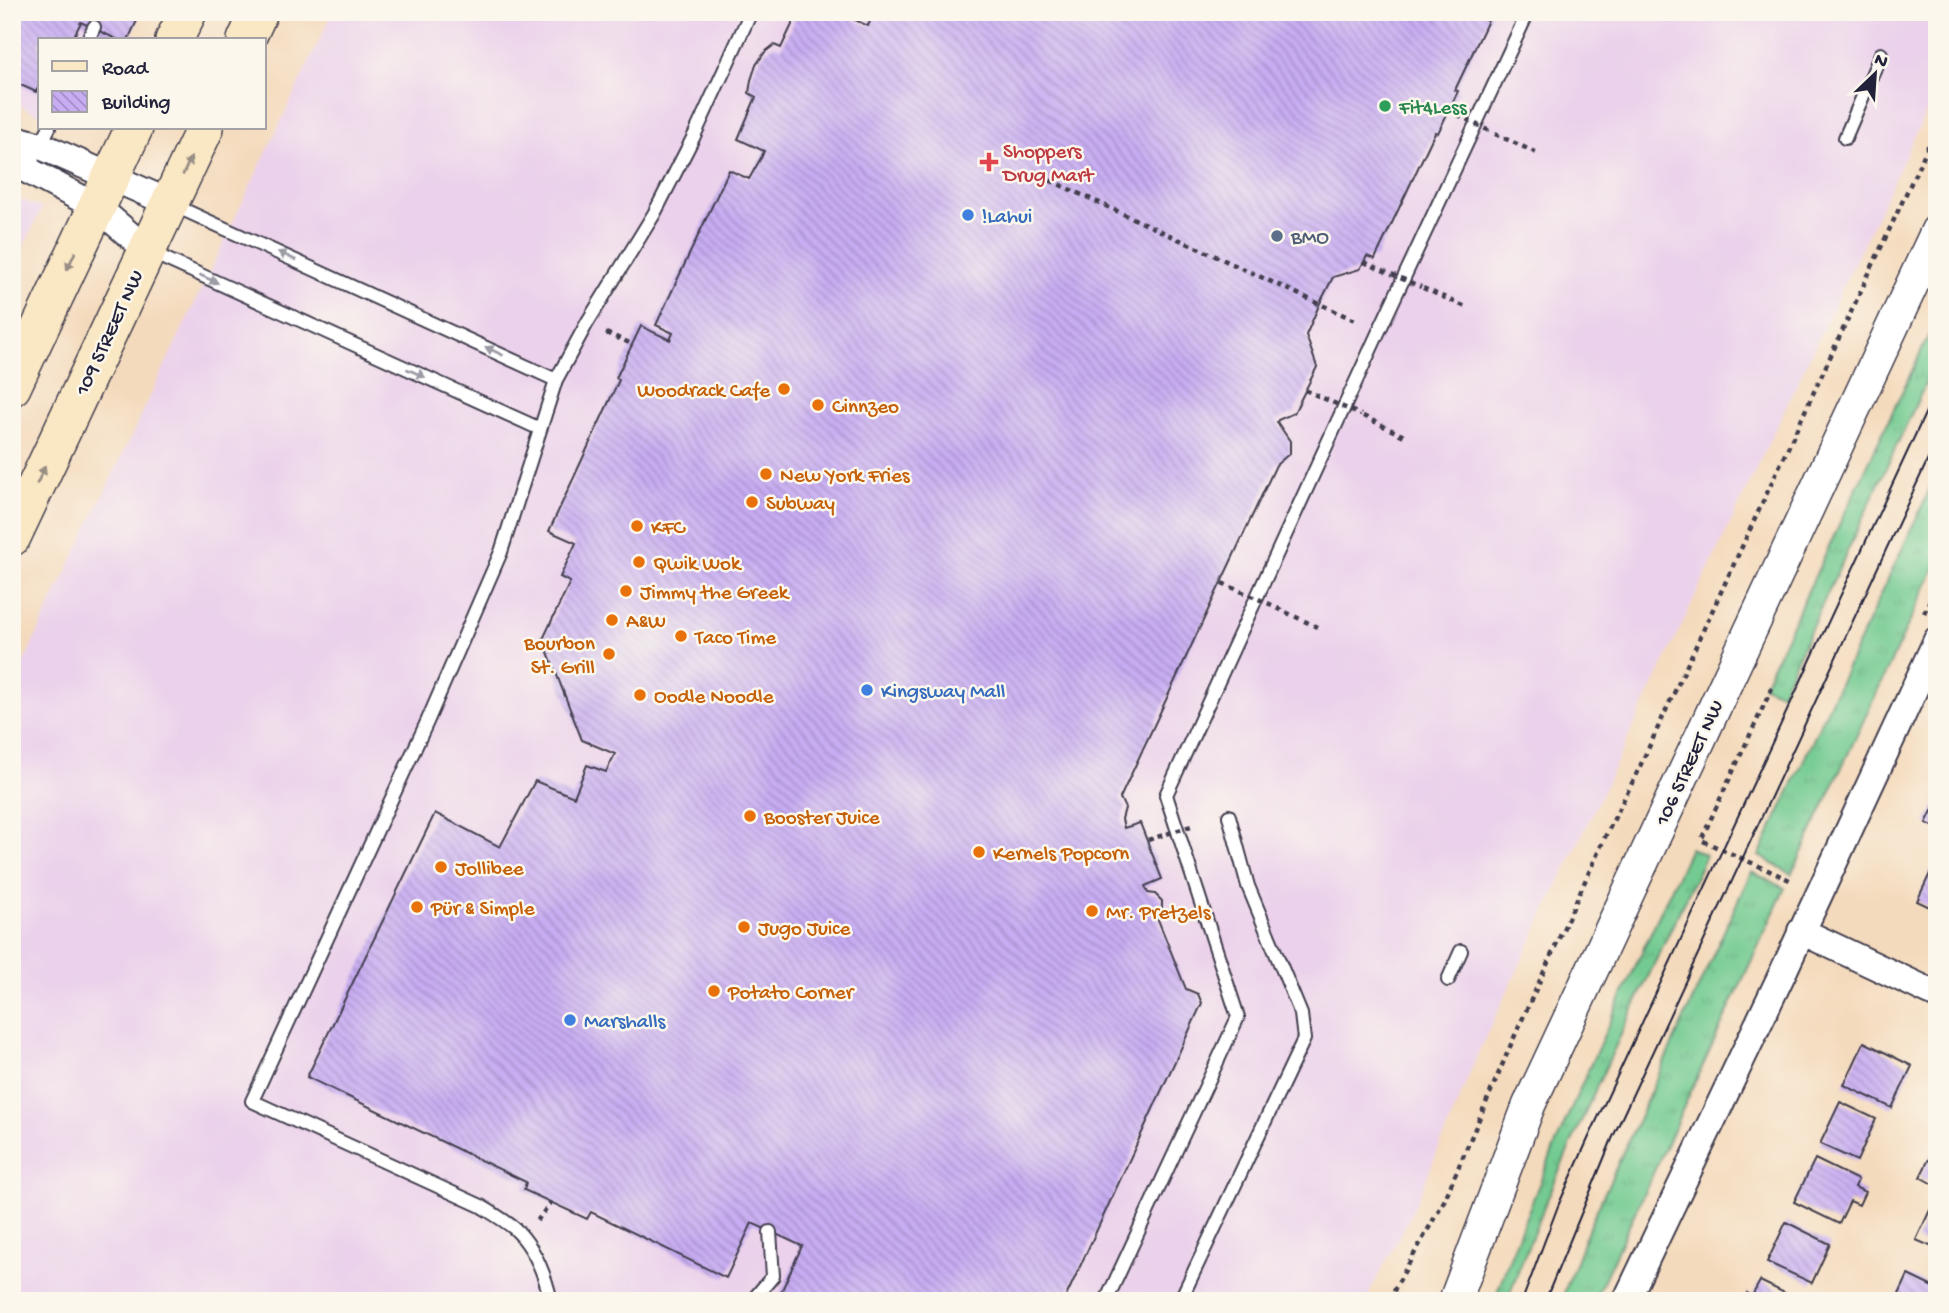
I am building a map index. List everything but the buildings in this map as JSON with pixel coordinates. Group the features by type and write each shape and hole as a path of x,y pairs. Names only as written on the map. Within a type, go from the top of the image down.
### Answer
{"main road":[{"path":"175,38 187,12"},
{"path":"247,38 259,12"},
{"path":"12,387 133,130"},
{"name":"109 STREET NW","path":"12,537 204,130"}],"street":[{"path":"12,138 45,137 104,192 147,250"},
{"path":"20,164 104,192 170,203"},
{"name":"106 STREET NW","path":"1455,1301 1529,1105 1937,231"},
{"path":"1626,1301 1937,640"},
{"path":"1801,931 1937,995"}],"lane":[{"path":"554,1300 536,1257 524,1240 514,1229 481,1206 252,1101 501,552 538,428 556,380 587,323 654,214 694,136 751,12"},
{"path":"1106,1301 1238,1017 1167,795 1528,12"},
{"path":"89,38 94,27"},
{"path":"1845,138 1881,54"},
{"path":"20,164 45,137"},
{"path":"170,203 556,380"},
{"path":"147,250 538,428"},
{"path":"1180,1301 1304,1039 1301,1014 1248,886 1229,816"},
{"path":"1448,980 1461,951"},
{"path":"752,1301 773,1276 770,1232"}],"path":[{"path":"1449,110 1539,154"},
{"path":"1391,1301 1395,1288 1444,1201 1511,1042 1605,837 1937,127"},
{"path":"1032,172 1379,331"},
{"path":"1364,262 1468,307"},
{"path":"1305,390 1406,437"},
{"path":"1222,583 1317,627"},
{"path":"1772,688 1701,840 1819,892"},
{"path":"1148,840 1194,825"}],"shaded area":[{"path":"12,12 143,12 130,38 38,38 38,114 12,102"},
{"name":"Kingsway Mall","path":"333,12 1937,12 1937,89 1479,1051 1412,1213 1367,1301 12,1301 12,687"},
{"path":"12,196 42,208 12,271"}],"green space":[{"path":"1937,318 1937,359 1781,693 1763,686"},
{"path":"1937,474 1937,563 1792,874 1759,856"},
{"path":"1690,848 1706,855 1552,1188 1507,1301 1494,1301 1562,1129"},
{"path":"1751,872 1785,888 1594,1301 1561,1301 1589,1227"}],"tram line":[{"path":"1522,1301 1558,1206 1588,1139 1937,388"},
{"path":"1545,1301 1612,1139 1937,440"}],"place":[{"name":"Fit4Less","path":"1385,106"},
{"name":"Shoppers Drug Mart","path":"989,162"},
{"name":"!Lahui","path":"968,215"},
{"name":"BMO","path":"1277,236"},
{"name":"Woodrack Cafe","path":"784,389"},
{"name":"Cinnzeo","path":"818,405"},
{"name":"New York Fries","path":"766,474"},
{"name":"Subway","path":"752,502"},
{"name":"KFC","path":"637,526"},
{"name":"Qwik Wok","path":"639,562"},
{"name":"Jimmy the Greek","path":"626,591"},
{"name":"A&W","path":"612,620"},
{"name":"Taco Time","path":"681,636"},
{"name":"Bourbon St. Grill","path":"609,654"},
{"name":"Kingsway Mall","path":"867,690"},
{"name":"Oodle Noodle","path":"640,695"},
{"name":"Booster Juice","path":"750,816"},
{"name":"Kernels Popcorn","path":"979,852"},
{"name":"Jollibee","path":"441,867"},
{"name":"Pür & Simple","path":"417,907"},
{"name":"Mr. Pretzels","path":"1092,911"},
{"name":"Jugo Juice","path":"744,927"},
{"name":"Potato Corner","path":"714,991"},
{"name":"Marshalls","path":"570,1020"}]}
